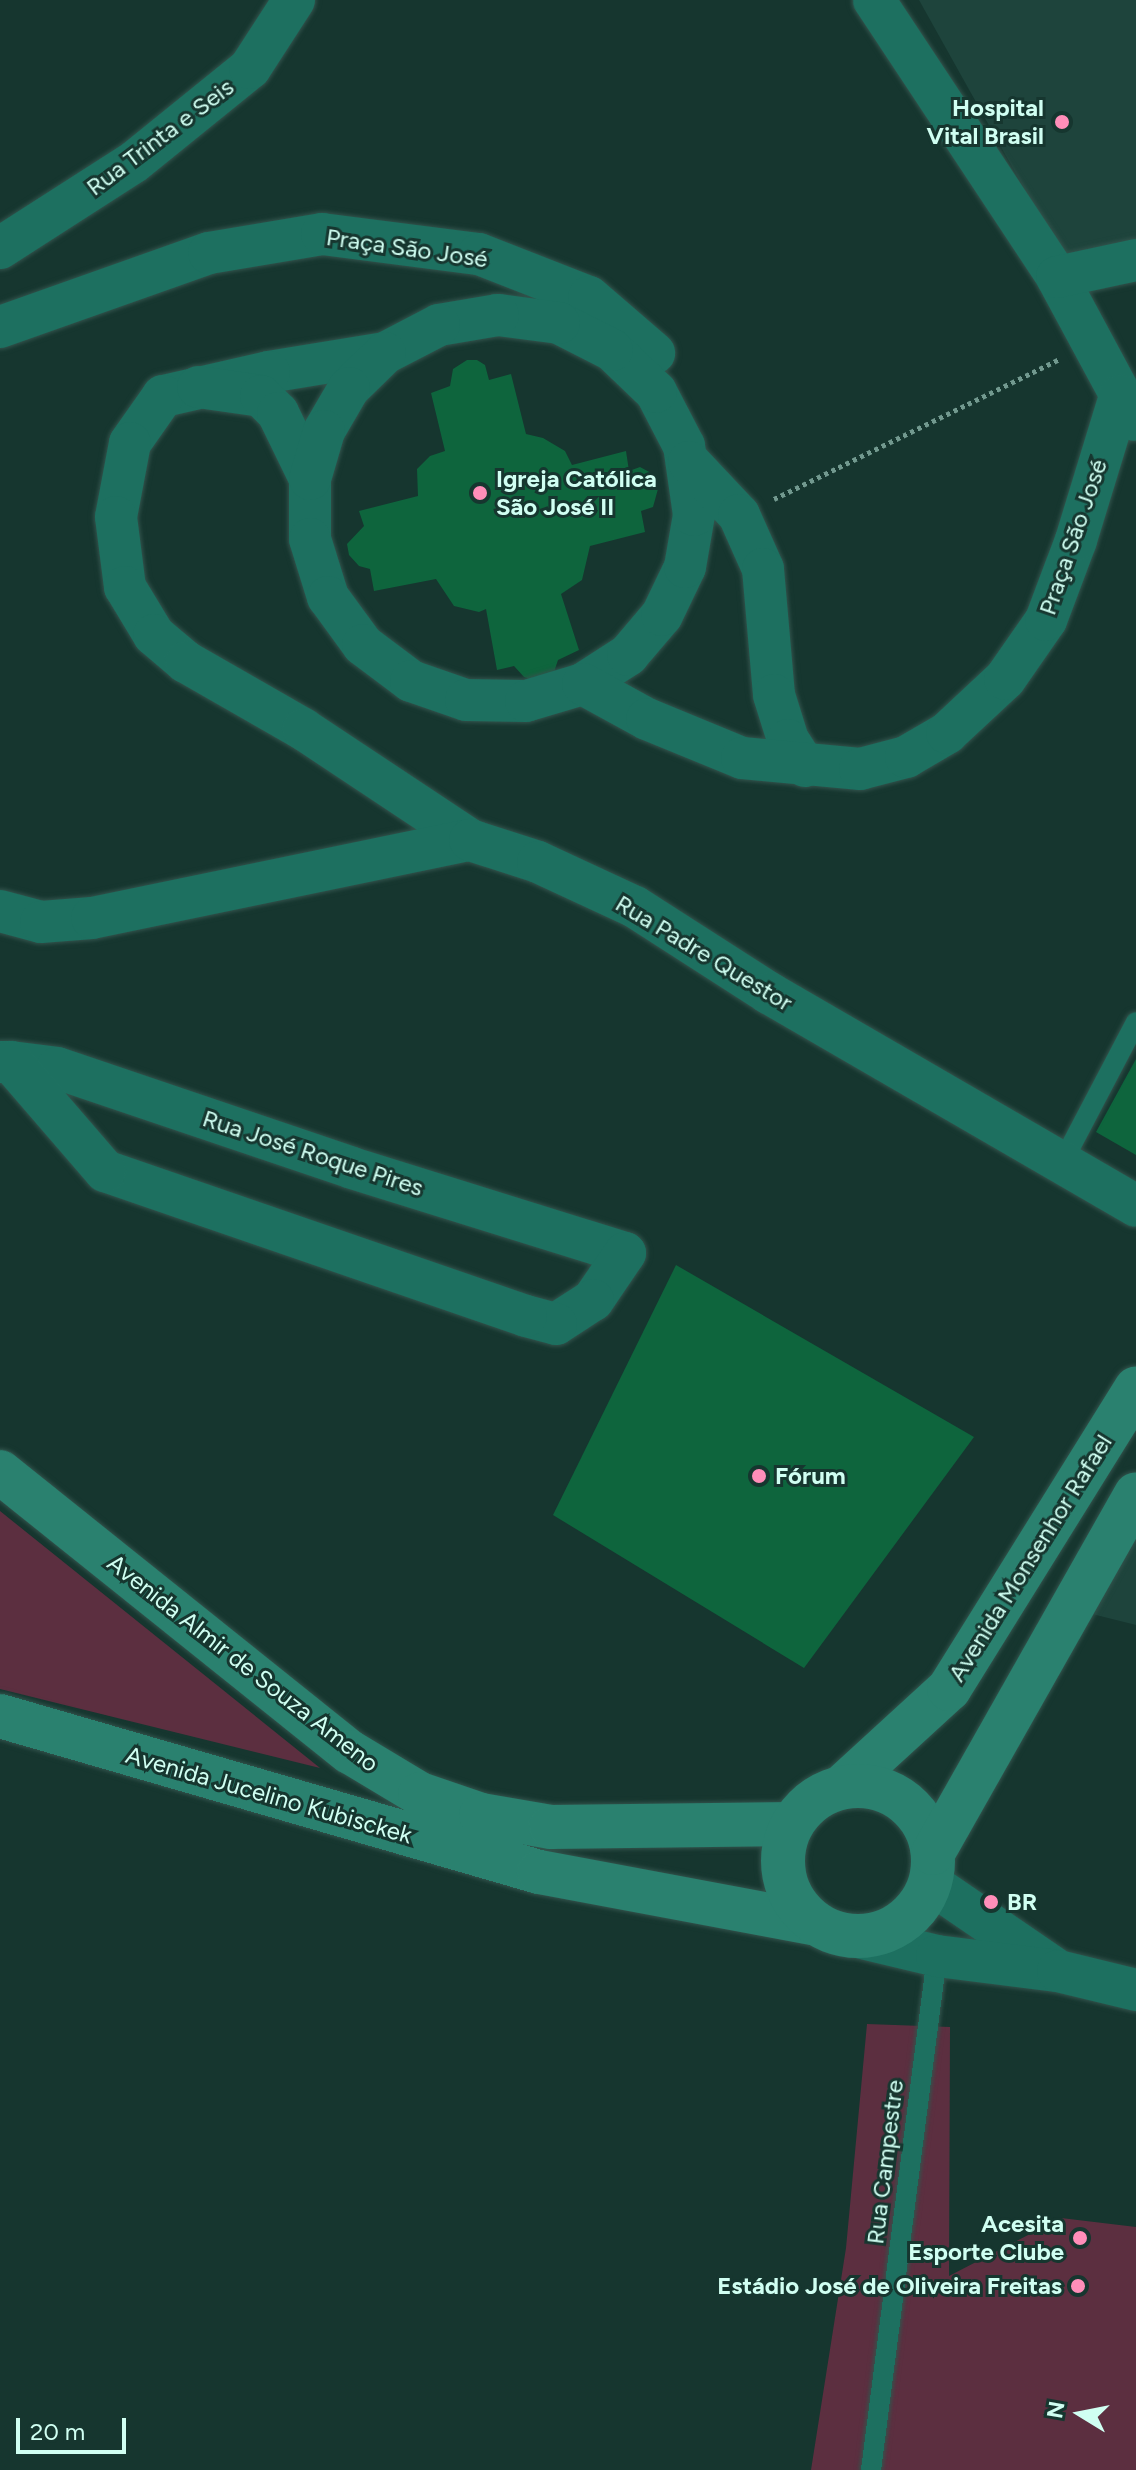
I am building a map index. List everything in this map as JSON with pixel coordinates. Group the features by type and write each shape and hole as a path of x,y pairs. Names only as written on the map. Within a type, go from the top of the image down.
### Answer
{"main road":[{"name":"Avenida Monsenhor Rafael","path":"843,1786 949,1689 1136,1388"},
{"name":"Avenida Almir de Souza Ameno","path":"0,1472 350,1752 420,1794 481,1815 551,1827 792,1824"},
{"path":"932,1868 927,1829 912,1808 892,1793 868,1785 843,1786 813,1799 792,1824 784,1845 785,1878 800,1908 835,1930 878,1933 901,1923 919,1905 932,1868 1136,1494"},
{"name":"Avenida Jucelino Kubisckek","path":"0,1716 539,1872 835,1930"}],"street":[{"name":"Rua Trinta e Seis","path":"0,248 134,162 250,68 294,0"},
{"path":"874,0 1057,277 1128,410"},
{"name":"Praça São José","path":"0,327 209,253 322,234 479,254 589,297 663,361 686,454 694,515 680,579 662,615 628,655 583,684 526,701 466,700 411,681 363,645 328,597 310,539 310,479 324,431 349,388 385,353 439,325 498,315 559,323 612,350 656,392 686,454 739,515 763,569 774,695 788,740 805,766"},
{"path":"1057,277 1136,260"},
{"name":"Praça São José","path":"385,353 163,396 130,443 116,517 125,587 154,635 186,662 303,729 470,840"},
{"name":"Praça São José","path":"198,387 261,396 287,428 310,479"},
{"name":"Praça São José","path":"583,684 647,719 742,758 860,769 906,757 947,733 1005,679 1046,620 1128,410"},
{"name":"Rua Padre Questor","path":"0,911 41,922 92,918 470,840 538,862 635,907 769,993 1136,1206"},
{"name":"Rua José Roque Pires","path":"6,1062 57,1068 352,1168 625,1253 593,1300 556,1324 526,1316 105,1171 6,1062"},
{"path":"932,1868 1058,1971"},
{"path":"835,1930 937,1956 1058,1971 1136,1990"}],"lane":[{"path":"1062,1163 1136,1022"},
{"name":"Rua Campestre","path":"871,2470 937,1956"}],"path":[{"path":"739,515 1093,343"}],"shaded area":[{"name":"Hospital Vital Brasil","path":"919,0 1136,0 1136,245 1067,265"},
{"path":"0,1511 320,1768 0,1689"},
{"path":"1136,1517 1136,1625 1092,1614"},
{"name":"Acesita Esporte Clube","path":"867,2024 950,2027 949,2276 1061,2218 1136,2227 1136,2470 811,2470 846,2248"}],"building":[{"path":"467,360 477,360 485,365 489,380 511,374 526,434 543,438 565,451 572,465 626,451 629,471 640,467 653,474 658,489 653,507 641,511 645,532 590,546 582,580 561,594 579,650 558,660 553,675 541,683 524,677 514,666 497,670 486,609 479,612 454,606 436,579 374,591 370,569 359,566 349,555 347,544 364,526 359,511 418,496 417,469 430,456 445,451 431,393 450,386 453,369"},
{"path":"1136,1059 1136,1155 1096,1132"},
{"name":"Fórum","path":"676,1265 974,1437 804,1668 553,1515"}],"place":[{"name":"Hospital Vital Brasil","path":"1062,122"},
{"name":"Igreja Católica São José II","path":"480,493"},
{"name":"Fórum","path":"759,1476"},
{"name":"BR","path":"991,1902"},
{"name":"Acesita Esporte Clube","path":"1080,2238"},
{"name":"Estádio José de Oliveira Freitas","path":"1078,2286"}]}
